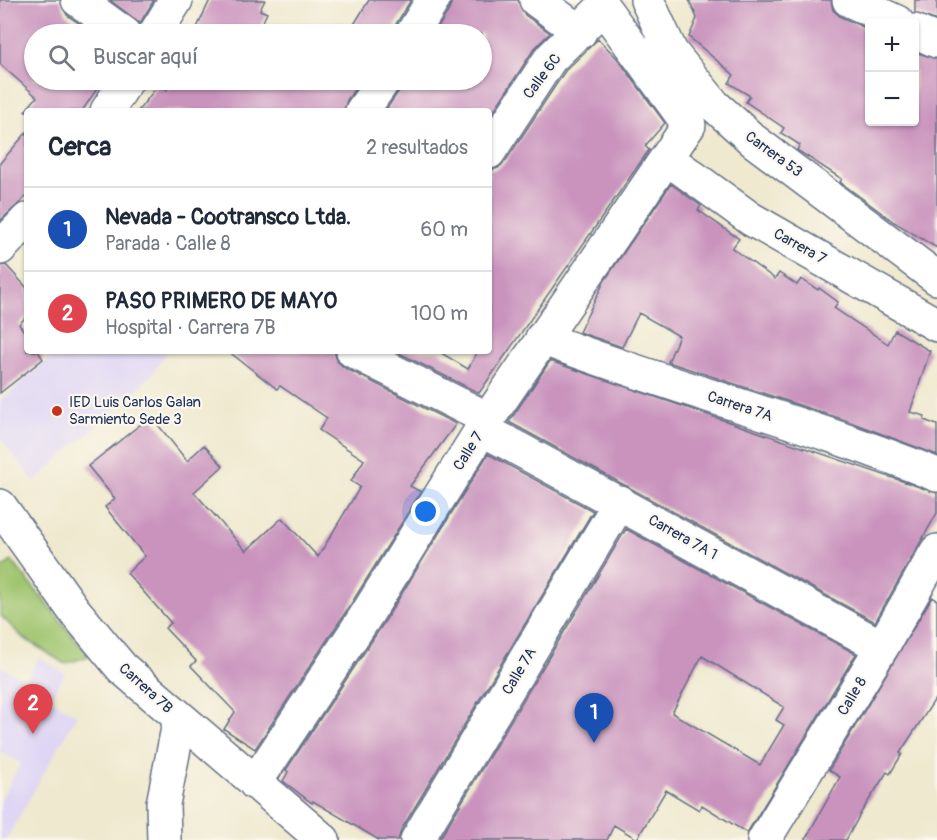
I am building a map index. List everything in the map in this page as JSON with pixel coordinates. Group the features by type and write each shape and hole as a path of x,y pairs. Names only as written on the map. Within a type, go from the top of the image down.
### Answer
{"street":[{"path":"78,0 111,24"},
{"path":"161,24 176,0"},
{"path":"418,24 434,0"},
{"path":"536,0 580,32"},
{"name":"Carrera 53","path":"646,0 671,52 714,105 754,141 937,278"},
{"path":"849,0 888,18"},
{"name":"Calle 6C","path":"492,147 550,59 603,7 689,125"},
{"path":"919,33 937,41"},
{"path":"109,108 121,90"},
{"path":"364,108 377,90"},
{"name":"Calle 7","path":"255,783 367,614 485,424 542,338 668,159 689,125"},
{"name":"Carrera 7","path":"668,159 751,219 937,325"},
{"path":"0,248 24,223"},
{"name":"Carrera 7A","path":"542,338 621,368 867,447 937,475"},
{"name":"Carrera 7A 1","path":"361,354 620,502 882,647"},
{"name":"Calle 7A","path":"417,840 620,502"},
{"name":"Carrera 7B","path":"0,506 73,609 122,668 323,840"},
{"name":"Calle 8","path":"764,840 882,647 937,551"},
{"path":"164,840 163,804 180,718"}],"shaded area":[{"name":"IED Luis Carlos Galan Sarmiento Sede 3","path":"55,354 165,354 151,376 34,482 0,438 0,401"},
{"path":"39,658 65,673 50,699 77,715 6,840 2,840 0,839 0,801 21,763 2,753 0,755 0,666 26,680"}],"green space":[{"path":"12,561 89,656 65,664 22,637 0,615 0,569"}],"building":[{"path":"0,0 60,0 67,15 80,24 24,24 24,85 0,64"},
{"path":"110,0 154,0 140,23"},
{"path":"210,0 265,0 260,10 267,13 262,24 199,24"},
{"path":"369,0 411,0 396,24 354,24"},
{"path":"452,0 518,0 525,15 550,33 534,49 492,113 492,108 387,108 399,90 492,90 492,24 440,24"},
{"path":"689,0 831,0 833,10 841,17 865,28 865,126 919,126 919,53 937,59 937,248 894,222 840,182 842,179 797,150 800,145 781,133 784,128 746,102 750,96 729,83 734,75 689,37 697,18"},
{"path":"915,0 937,0 937,21 915,13"},
{"path":"598,39 617,58 665,123 645,146 649,150 479,393 401,354 443,354 468,369 476,354 492,354 492,170 505,162 565,71"},
{"path":"29,90 96,90 84,108 28,108 37,97"},
{"path":"154,90 354,90 345,108 140,108"},
{"path":"24,135 24,199 0,221 0,163"},
{"path":"671,184 701,206 698,210 739,239 732,248 775,279 779,273 797,285 801,279 818,290 819,288 838,302 834,308 888,344 895,330 930,351 910,412 925,416 924,420 937,425 937,455 845,420 668,362 679,336 639,313 622,347 579,332 605,280"},
{"path":"6,265 24,285 24,319 19,324 24,332 24,354 40,354 43,359 0,393 0,266"},
{"path":"232,354 335,354 337,361 345,368 456,424 410,486 421,492 351,604 255,749 224,729 235,712 191,666 196,661 165,628 171,623 127,573 145,556 105,507 115,499 88,466 151,416 187,461 204,445 223,466 194,492 246,551 282,518 318,557 360,487 351,481 364,460 319,430 327,418 280,386 277,389"},
{"path":"550,361 937,493 937,513 875,622 509,422"},
{"path":"488,454 593,511 401,830 398,840 379,840 313,801 312,803 283,781 288,772 286,770 383,624"},
{"path":"626,529 856,654 747,833 702,805 699,810 666,790 637,839 614,825 607,840 439,840","holes":["702,656 784,707 776,720 784,725 760,765 672,713"]},
{"path":"932,597 937,600 937,696 900,753 902,754 890,774 887,772 862,811 846,840 805,840 840,777 829,770"}],"place":[{"name":"IED Luis Carlos Galan Sarmiento Sede 3","path":"57,411"},
{"name":"PASO PRIMERO DE MAYO","path":"33,734"},
{"name":"Nevada - Cootransco Ltda.","path":"594,743"}]}
